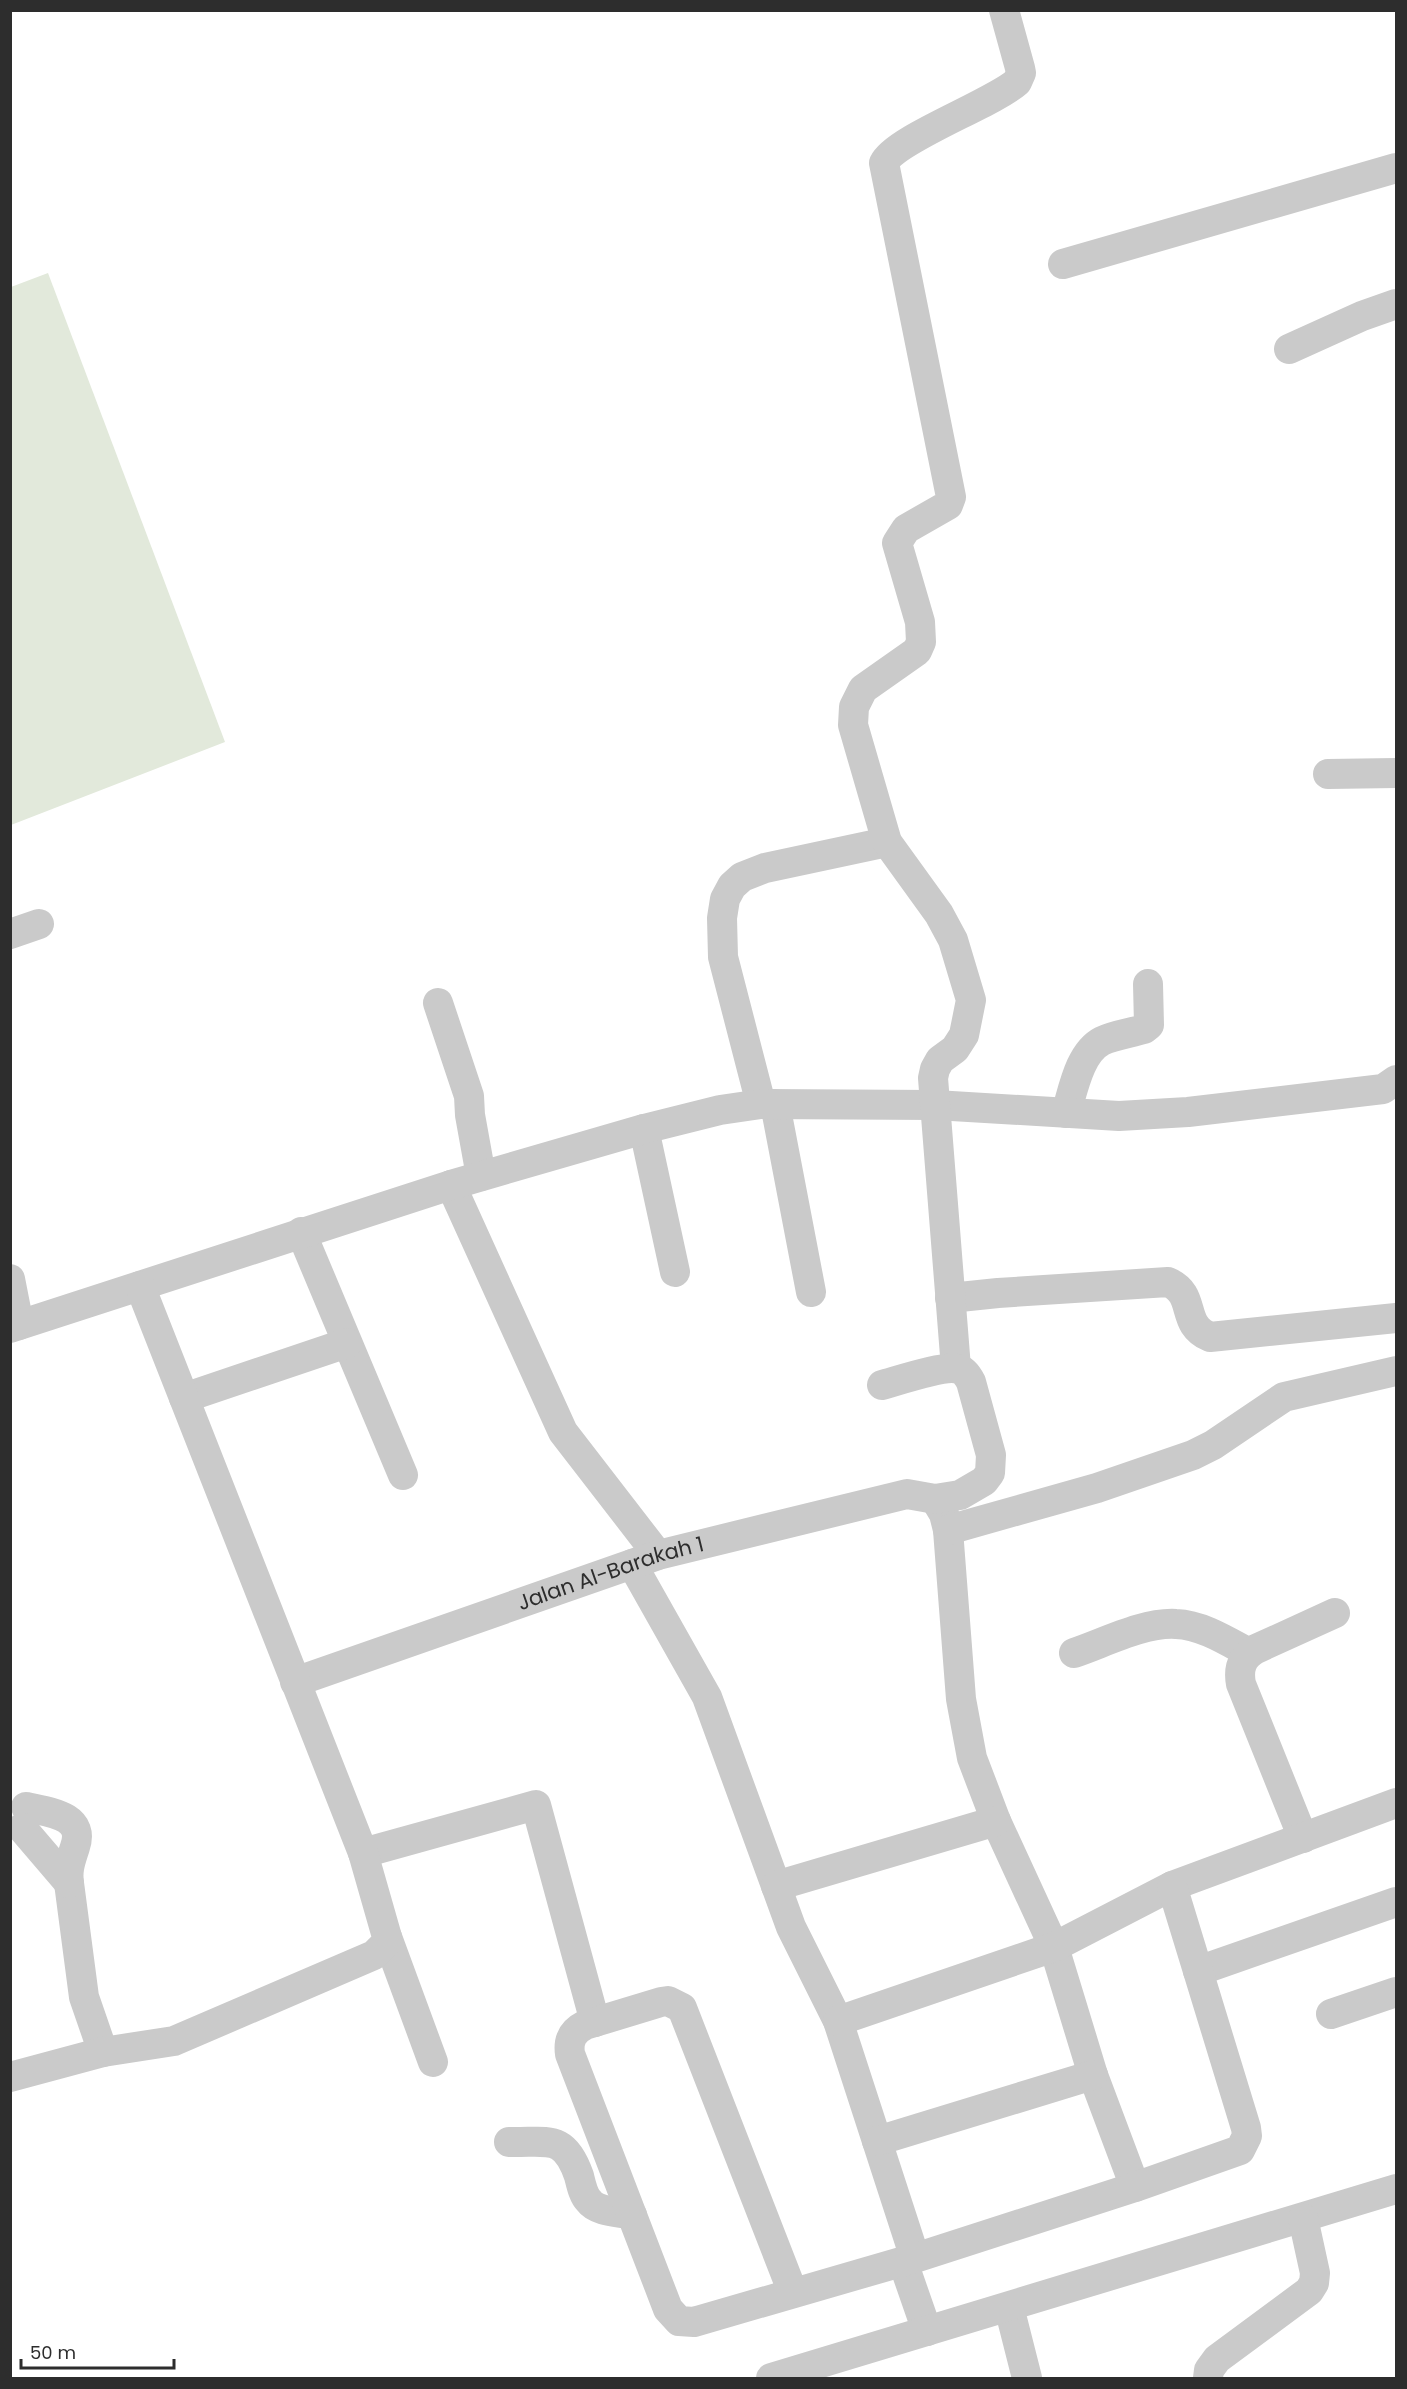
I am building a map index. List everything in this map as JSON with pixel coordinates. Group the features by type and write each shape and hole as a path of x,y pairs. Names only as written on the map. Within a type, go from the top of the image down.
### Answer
{"street":[{"path":"956,1368 934,1105 935,1069 940,1060 955,1049 964,1035 971,1000 949,931 887,842 853,725 854,707 863,689 916,651 922,634 897,543 906,529 948,505 951,497 884,163 891,153 909,142 1017,82 1021,73 1004,10"},
{"path":"1063,264 1396,168"},
{"path":"1289,349 1362,316 1396,304"},
{"path":"1328,774 1396,773"},
{"path":"811,1292 768,1104 723,957 722,918 725,899 732,886 742,877 765,868 887,842"},
{"path":"10,934 39,924"},
{"path":"1066,1113 1081,1068 1090,1053 1101,1042 1144,1029 1149,1025 1148,984"},
{"path":"438,1003 470,1096 470,1115 481,1176"},
{"path":"10,1279 15,1326 451,1185 644,1129 720,1110 768,1104 934,1105 1119,1116 1188,1112 1392,1088"},
{"path":"644,1129 675,1272"},
{"path":"451,1185 563,1432 645,1560 706,1697 791,1927 838,2021 877,2141 927,2331"},
{"path":"301,1232 403,1475"},
{"path":"950,1298 1168,1282 1182,1291 1187,1298 1191,1321 1196,1328 1210,1337 1219,1338 1396,1318"},
{"path":"140,1286 363,1853 387,1936 433,2062"},
{"path":"184,1398 347,1343"},
{"path":"882,1385 956,1368 961,1370 971,1382 991,1455 990,1473 984,1481 960,1495 935,1499 944,1514 948,1530 961,1699 966,1732 972,1758 996,1821 1054,1947 1093,2075 1135,2187"},
{"path":"948,1530 1097,1488 1193,1455 1213,1445 1284,1397 1396,1371"},
{"name":"Jalan Al-Barakah 1","path":"295,1682 645,1560 907,1494 935,1499"},
{"path":"1303,1838 1241,1684 1240,1667 1249,1653 1335,1613"},
{"path":"1074,1653 1153,1625 1177,1624 1214,1634 1249,1653"},
{"path":"838,2021 1054,1947 1172,1887 1396,1803"},
{"path":"363,1853 536,1804 595,2022"},
{"path":"17,1816 69,1883"},
{"path":"17,1816 63,1816 75,1827 78,1835 68,1869 69,1883 84,1997 103,2052"},
{"path":"776,1886 996,1821"},
{"path":"794,2294 682,2008 668,2001 660,2002 595,2022 575,2032 569,2047 668,2309 679,2321 694,2322 794,2294 909,2260 1135,2187 1233,2154 1245,2144 1246,2127 1172,1887"},
{"path":"1198,1971 1396,1902"},
{"path":"10,2077 103,2052 174,2041 374,1955 381,1950 387,1936"},
{"path":"1331,2014 1396,1992"},
{"path":"877,2141 1093,2075"},
{"path":"509,2142 554,2143 565,2148 572,2156 589,2202 597,2207 632,2215"},
{"path":"775,2378 1396,2189"},
{"path":"1208,2379 1209,2370 1217,2359 1309,2291 1314,2283 1315,2273 1303,2218"},
{"path":"1009,2307 1027,2379"}],"shaded area":[{"path":"48,273 225,742 11,825 11,287"}]}
